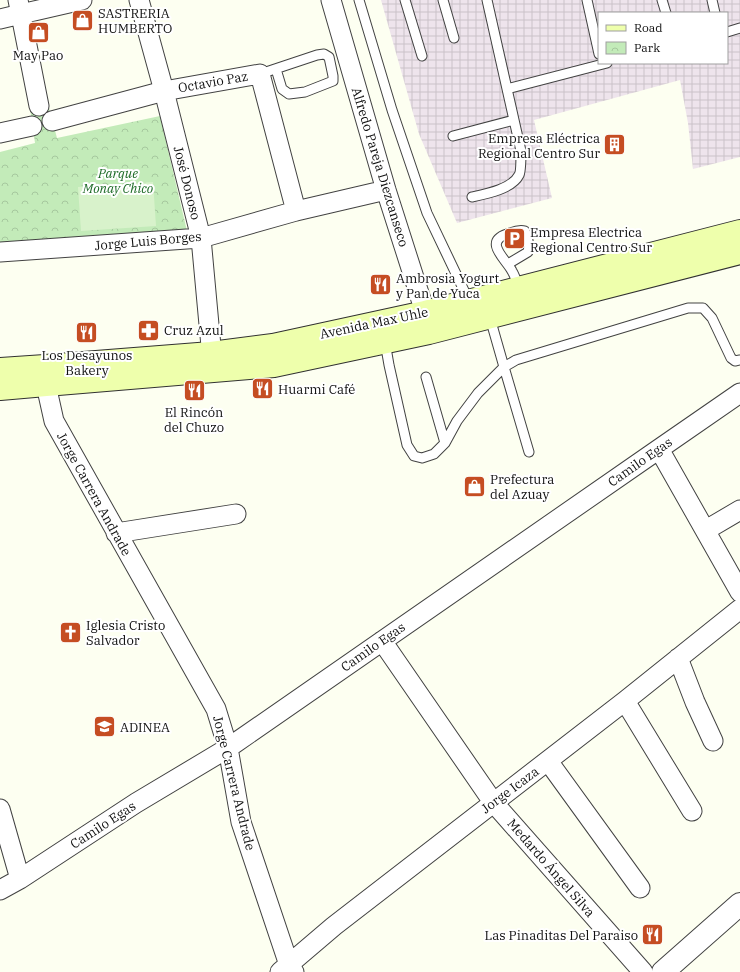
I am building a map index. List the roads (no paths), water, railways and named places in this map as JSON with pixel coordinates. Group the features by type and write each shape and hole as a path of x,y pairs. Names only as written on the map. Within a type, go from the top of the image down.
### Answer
{"main road":[{"name":"Avenida Max Uhle","path":"212,362 273,345 469,301 740,231"},
{"name":"Avenida Max Uhle","path":"0,388 46,376 212,362 274,366 429,333 740,253"},
{"name":"Avenida Max Uhle","path":"0,369 46,376"}],"street":[{"path":"0,19 19,7 82,0"},
{"name":"José Donoso","path":"139,0 164,90 201,238 212,362"},
{"name":"Alfredo Pareja Diezcanseco","path":"331,0 339,63 386,190 424,312 429,333"},
{"path":"19,7 39,106"},
{"name":"Octavio Paz","path":"52,121 164,90 268,72 296,211"},
{"path":"0,133 32,126"},
{"name":"Jorge Luis Borges","path":"0,252 201,238 296,211 386,190"},
{"name":"Jorge Carrera Andrade","path":"46,376 54,421 216,710 228,748 241,822 288,970"},
{"name":"Camilo Egas","path":"0,890 20,879 136,803 228,748 740,393"},
{"path":"659,448 740,592"},
{"path":"706,530 740,510"},
{"path":"116,533 236,514"},
{"name":"Jorge Icaza","path":"288,970 334,926 625,701 740,609"},
{"name":"Medardo Ángel Silva","path":"382,641 493,802 643,972"},
{"path":"678,658 695,702 713,742"},
{"path":"625,701 692,810"},
{"path":"548,761 640,888"},
{"path":"0,810 20,879"},
{"path":"663,972 740,904"}],"lane":[{"path":"359,0 392,110 427,213 469,301"},
{"path":"405,0 422,56"},
{"path":"443,0 454,38"},
{"path":"472,197 489,194 510,185 519,175 521,150 487,0"},
{"path":"587,0 598,50"},
{"path":"662,0 666,12"},
{"path":"712,0 715,12"},
{"path":"728,32 740,28"},
{"path":"324,54 339,63 333,76 333,81 305,92 289,94 282,89 268,72 324,54"},
{"path":"507,89 603,64"},
{"path":"453,136 514,120"},
{"path":"508,264 513,272 519,288"},
{"path":"385,342 388,365 407,445 414,456 422,458 434,454 444,443 457,421 478,392 504,367 516,360 688,308 704,308 712,318 731,358 735,361 740,360"},
{"path":"490,318 529,452"},
{"path":"426,377 444,443"}],"place":[{"name":"SASTRERIA HUMBERTO","path":"83,20"},
{"name":"May Pao","path":"38,33"},
{"name":"Empresa Eléctrica Regional Centro Sur","path":"615,145"},
{"name":"Empresa Electrica Regional Centro Sur","path":"514,239"},
{"name":"Ambrosia Yogurt y Pan de Yuca","path":"380,285"},
{"name":"Cruz Azul","path":"149,330"},
{"name":"Los Desayunos Bakery","path":"87,333"},
{"name":"Huarmi Café","path":"262,389"},
{"name":"El Rincón del Chuzo","path":"194,390"},
{"name":"Prefectura del Azuay","path":"475,486"},
{"name":"Iglesia Cristo Salvador","path":"71,632"},
{"name":"ADINEA","path":"105,727"},
{"name":"Las Pinaditas Del Paraiso","path":"653,935"}],"park label":[{"name":"Parque Monay Chico","path":"118,180"}]}
